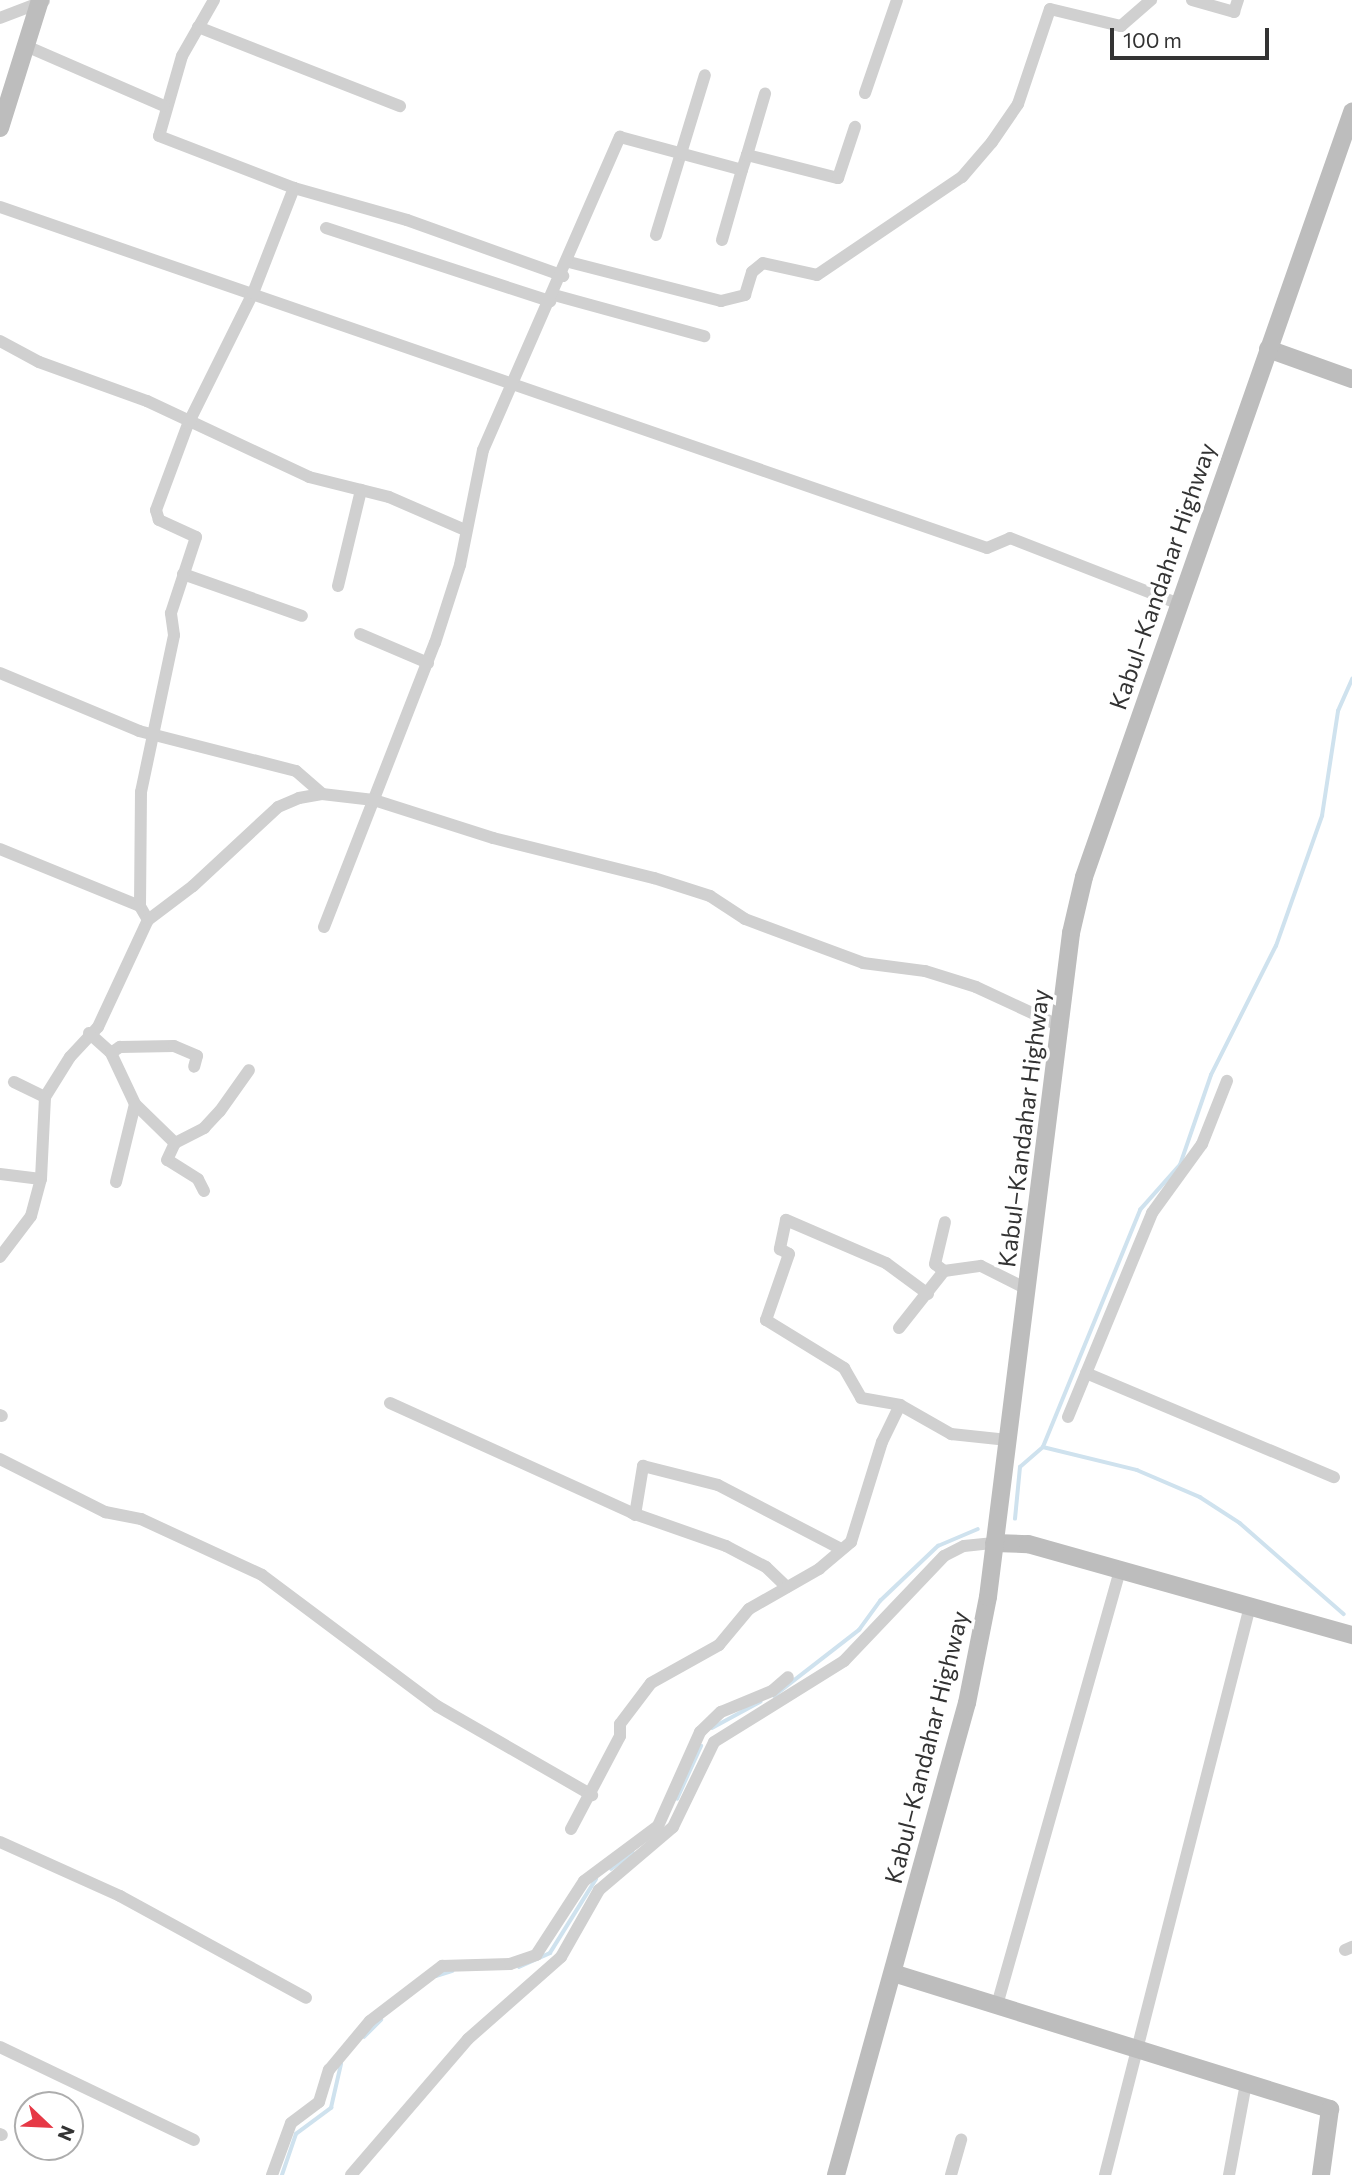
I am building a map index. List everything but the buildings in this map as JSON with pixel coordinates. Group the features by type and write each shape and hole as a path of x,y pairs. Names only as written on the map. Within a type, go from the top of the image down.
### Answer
{"main road":[{"path":"0,128 42,1"},
{"name":"Kabul–Kandahar Highway","path":"836,2175 967,1703 1008,1440 1062,1027 1071,933 1084,877 1352,112"},
{"path":"1268,349 1352,379"},
{"path":"994,1543 1028,1544 1352,1635"},
{"path":"893,1973 1330,2109 1321,2175"}],"street":[{"path":"214,0 198,27 164,106 159,136 294,188 407,220 563,276"},
{"path":"865,93 897,0"},
{"path":"569,262 721,301 745,295 752,272 763,264 817,275 962,177 992,142 1018,104 1050,9 1121,26 1132,22 1151,0"},
{"path":"1192,0 1234,12 1238,0"},
{"path":"0,18 42,1"},
{"path":"198,27 400,106"},
{"path":"26,46 164,106"},
{"path":"656,235 705,75"},
{"path":"722,240 765,94"},
{"path":"747,155 838,178 855,127"},
{"path":"324,928 428,663 460,565 483,450 510,383 563,276 582,220 620,137 742,170"},
{"path":"148,920 140,906 137,845 152,731 183,574 195,534 156,515 188,424 253,293 294,188"},
{"path":"0,207 987,548 1010,538 1179,604"},
{"path":"326,228 552,298 704,336"},
{"path":"0,341 39,362 147,401 188,424 309,477 361,490 465,530"},
{"path":"338,586 361,490"},
{"path":"183,574 302,616"},
{"path":"360,634 428,663"},
{"path":"0,673 25,680 65,703 152,731 296,771 322,794"},
{"path":"0,1256 32,1216 41,1179 45,1097 89,1033 98,1027 148,920 194,886 278,807 322,794 374,800 493,838 699,892 745,919 863,963 925,971 976,987 1062,1027"},
{"path":"0,849 140,906"},
{"path":"89,1033 111,1053 135,1104 175,1143"},
{"path":"111,1053 120,1047 174,1046 197,1056 194,1067"},
{"path":"204,1191 198,1179 167,1160 175,1143 204,1128 249,1070"},
{"path":"1068,1417 1152,1213 1202,1144 1227,1081"},
{"path":"14,1082 45,1097"},
{"path":"116,1182 135,1104"},
{"path":"0,1174 41,1179"},
{"path":"928,1294 886,1262 786,1220 780,1249 789,1254 766,1320 844,1368 861,1398 900,1405 951,1434 1008,1440"},
{"path":"945,1222 935,1264 944,1271 981,1266 1027,1289"},
{"path":"898,1328 944,1271"},
{"path":"1086,1373 1334,1477"},
{"path":"390,1403 635,1514 726,1546 766,1567 787,1587"},
{"path":"571,1829 592,1795 621,1736 620,1724 651,1683 719,1646 749,1609 787,1587 841,1549 859,1527 882,1442 900,1405"},
{"path":"0,1459 34,1472 105,1512 141,1519 262,1575 437,1706 592,1795"},
{"path":"635,1514 643,1466 718,1485 841,1549"},
{"path":"351,2175 468,2039 561,1957 599,1890 663,1829 719,1738 844,1661 944,1556 964,1546 994,1543"},
{"path":"997,2006 1120,1571"},
{"path":"1105,2175 1250,1606"},
{"path":"272,2175 290,2123 319,2102 329,2070 370,2021 442,1966 510,1964 536,1955 583,1881 663,1829 702,1730 721,1712 772,1691 788,1677"},
{"path":"702,1730 719,1738"},
{"path":"0,1842 120,1896 306,1998"},
{"path":"0,2047 194,2140"},
{"path":"1229,2175 1246,2083"},
{"path":"951,2175 961,2139"}],"waterway":[{"path":"1015,1519 1020,1467 1043,1447 1140,1210 1180,1165 1211,1075 1276,946 1322,816 1338,711 1352,679"},
{"path":"1043,1447 1137,1470 1200,1497 1240,1523 1344,1614"},
{"path":"774,1696 859,1630 880,1601 938,1546 978,1529"},
{"path":"712,1728 760,1702"},
{"path":"677,1799 701,1746"},
{"path":"611,1869 633,1853"},
{"path":"519,1967 550,1953 596,1879"},
{"path":"436,1976 452,1971"},
{"path":"364,2037 381,2020"},
{"path":"282,2175 296,2134 331,2108 341,2064"}]}
